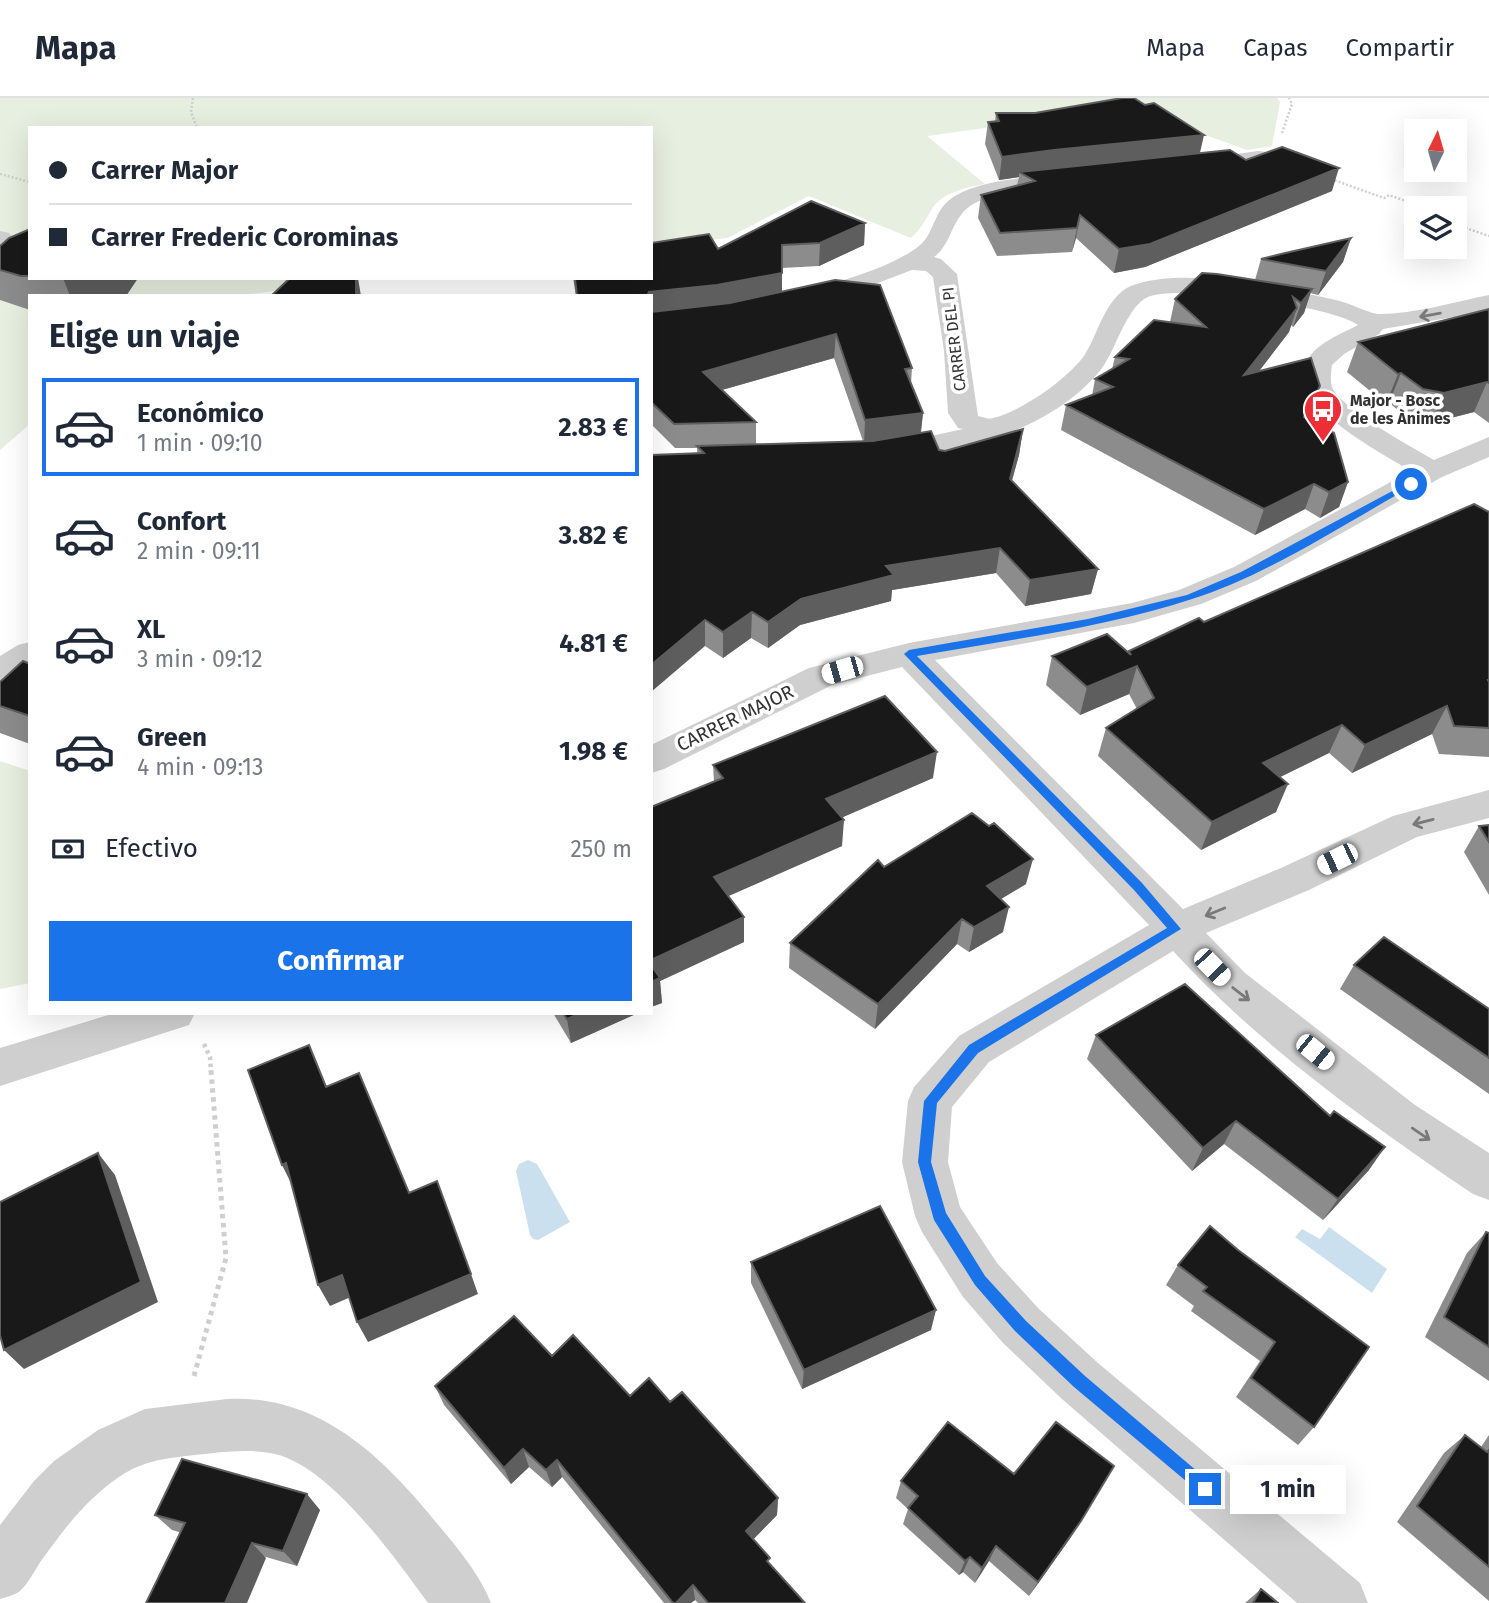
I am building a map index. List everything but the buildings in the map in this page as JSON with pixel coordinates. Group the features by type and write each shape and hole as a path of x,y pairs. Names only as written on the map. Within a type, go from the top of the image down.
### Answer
{"street":[{"path":"1172,169 1258,157"},
{"path":"782,304 859,281 930,249 944,228 947,218 962,202 996,191 1080,179"},
{"name":"CARRER DEL PI","path":"905,262 932,264 945,274 957,352 962,413 968,422 992,428"},
{"path":"858,457 904,452 992,428 1037,410 1069,387 1094,362 1125,303 1141,291 1157,287 1186,286 1231,291 1344,310 1360,315 1371,323 1489,303"},
{"path":"1371,323 1370,329 1335,348 1319,363 1317,380 1320,390 1335,408 1432,471"},
{"name":"CARRER MAJOR","path":"653,759 821,676 909,654 1088,622 1190,597 1245,574 1432,471 1489,446"},
{"path":"0,672 28,654"},
{"path":"909,654 1138,887 1230,985 1399,1119 1489,1179"},
{"path":"1340,1603 1080,1381 1021,1326 980,1280 939,1216 925,1162 930,1101 974,1049 1175,929 1295,879 1406,826 1489,804"},
{"path":"0,1066 167,1015"},
{"path":"0,1571 73,1480 115,1450 145,1435 235,1424 277,1428 309,1442 345,1465 386,1506 463,1603"}],"path":[{"path":"193,98 191,111 196,126"},
{"path":"0,174 28,181"},
{"path":"1320,175 1384,198 1389,195 1404,200"},
{"path":"1467,228 1489,236"},
{"path":"178,1430 226,1258 210,1057"}],"green space":[{"path":"0,98 1277,98 1280,102 1272,146 1247,150 1131,108 927,136 985,184 944,197 934,206 911,238 809,196 727,238 653,247 653,126 28,126 28,280 352,280 251,294 28,294 28,426 0,450"},
{"path":"0,761 28,770 28,983 0,989"}],"water":[{"path":"528,1160 537,1164 570,1222 538,1240 530,1235 516,1171 519,1164"},
{"path":"1329,1227 1387,1269 1372,1293 1295,1237 1302,1229 1320,1239"}],"place":[{"name":"Major - Bosc de les Ànimes","path":"1323,443"}],"route":[{"path":"1205,1489 1021,1326 980,1280 939,1216 925,1162 930,1101 974,1049 1175,929 1138,887 909,654 1134,613 1190,597 1245,574 1411,484"}]}
